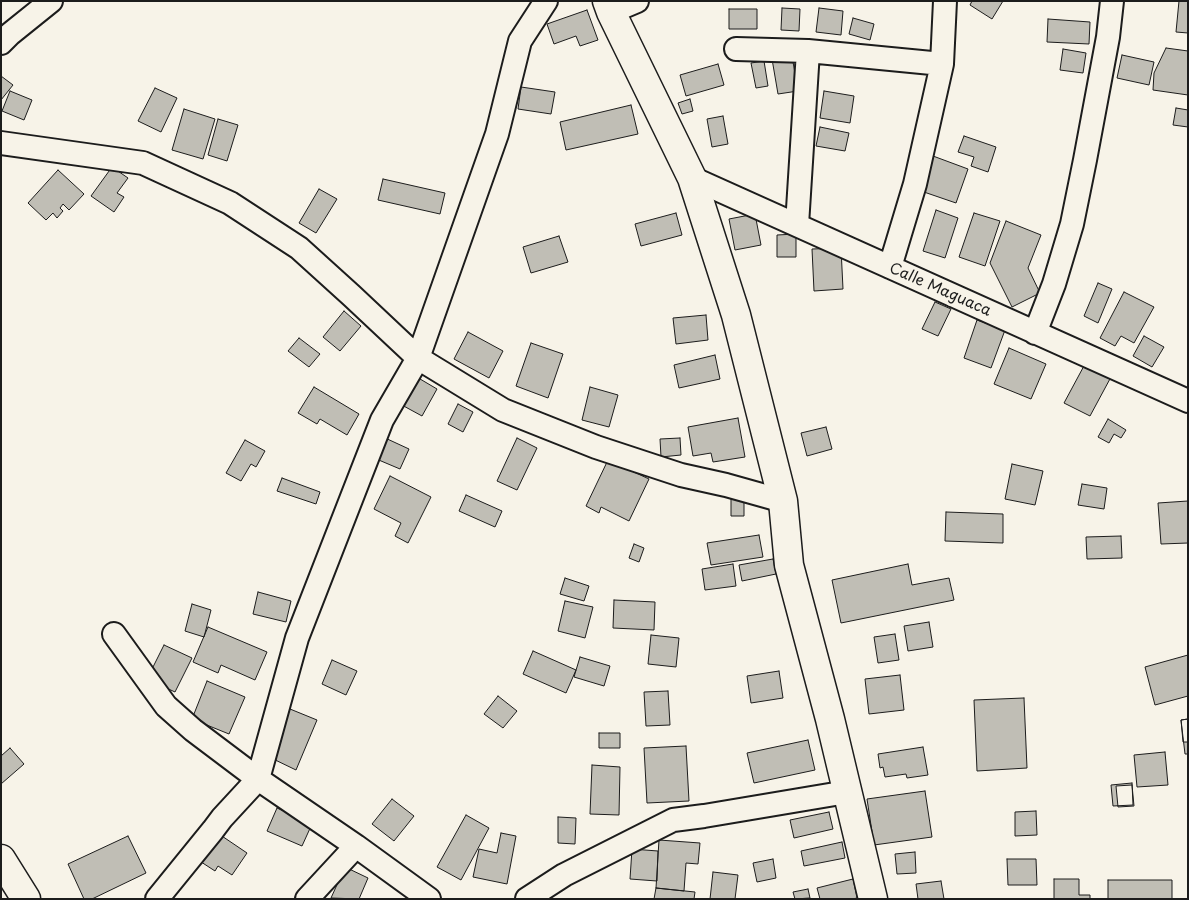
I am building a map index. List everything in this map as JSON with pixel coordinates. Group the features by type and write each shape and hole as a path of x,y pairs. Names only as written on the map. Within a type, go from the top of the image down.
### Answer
{"main road":[{"path":"609,7 692,178 736,315 782,501 790,565 830,719 873,899"},
{"path":"1,859 26,899"}],"street":[{"path":"1,43 51,1"},
{"path":"157,899 222,818 258,779 297,638 382,420 418,358 497,134 520,41 546,1"},
{"path":"609,7 637,1"},
{"path":"890,267 915,184 942,64 945,1"},
{"path":"1035,333 1054,284 1072,224 1108,37 1112,1"},
{"path":"736,49 808,51 942,64"},
{"path":"797,225 808,51"},
{"path":"1,143 143,163 230,204 299,248 418,358 503,410 596,447 681,475 726,485 782,501"},
{"name":"Calle Maguaca","path":"692,178 1188,401"},
{"path":"114,634 166,706 193,730 258,779 429,899"},
{"path":"527,899 564,875 673,820 714,815 847,792"},
{"path":"307,899 356,846"}],"building":[{"path":"972,1 1003,1 992,19 970,5"},
{"path":"1179,1 1188,1 1188,33 1176,32"},
{"path":"782,8 800,9 799,31 781,30"},
{"path":"819,8 843,11 841,35 816,32"},
{"path":"729,9 757,9 757,29 729,29"},
{"path":"587,10 598,40 580,46 576,36 554,44 547,24"},
{"path":"853,18 874,24 870,40 849,34"},
{"path":"1048,19 1090,22 1089,44 1047,42"},
{"path":"1166,48 1188,51 1188,95 1153,90 1154,73"},
{"path":"1063,49 1086,53 1083,73 1060,70"},
{"path":"1122,55 1154,62 1149,85 1117,78"},
{"path":"792,56 798,91 778,94 772,59"},
{"path":"764,61 768,86 756,88 751,63"},
{"path":"718,64 724,85 686,96 680,75"},
{"path":"1,76 13,85 1,100"},
{"path":"521,87 555,92 551,114 518,109"},
{"path":"155,88 177,98 161,132 138,121"},
{"path":"10,91 32,100 24,120 2,111"},
{"path":"824,91 854,96 850,123 820,118"},
{"path":"690,99 693,111 682,114 678,103"},
{"path":"631,105 638,134 566,150 560,122"},
{"path":"1176,108 1188,110 1188,127 1173,125"},
{"path":"184,109 215,119 203,159 172,150"},
{"path":"723,116 728,144 712,147 707,119"},
{"path":"218,119 238,125 227,161 208,155"},
{"path":"820,127 849,133 845,151 816,146"},
{"path":"964,136 996,147 988,172 971,166 974,157 958,152"},
{"path":"933,156 968,169 956,203 921,191"},
{"path":"112,167 128,178 117,193 124,197 114,212 91,196"},
{"path":"58,170 84,194 69,210 63,204 60,208 63,211 57,218 53,213 46,220 28,203"},
{"path":"383,179 445,193 440,214 378,200"},
{"path":"319,189 337,199 316,233 299,223"},
{"path":"936,210 958,218 945,258 923,251"},
{"path":"676,213 682,235 641,246 635,224"},
{"path":"974,213 1000,221 985,266 959,257"},
{"path":"755,214 761,245 735,250 729,219"},
{"path":"1006,221 1041,235 1028,268 1040,293 1012,307 990,263"},
{"path":"796,234 796,257 777,257 777,235"},
{"path":"559,236 568,262 531,273 523,247"},
{"path":"841,248 843,289 814,291 812,249"},
{"path":"1098,283 1112,289 1098,323 1084,316"},
{"path":"1124,292 1154,307 1134,343 1121,336 1115,346 1100,338"},
{"path":"935,302 951,309 938,336 922,329"},
{"path":"344,311 361,326 340,351 323,337"},
{"path":"706,315 708,340 676,344 673,318"},
{"path":"977,320 1005,330 991,368 964,358"},
{"path":"468,332 503,351 489,378 454,359"},
{"path":"1144,336 1164,347 1152,367 1133,356"},
{"path":"299,338 320,354 309,367 288,351"},
{"path":"531,343 563,354 548,398 516,386"},
{"path":"1009,348 1046,364 1031,399 994,384"},
{"path":"715,355 720,379 679,388 674,365"},
{"path":"1085,364 1111,377 1090,416 1064,403"},
{"path":"415,376 437,389 422,416 400,404"},
{"path":"314,387 359,414 347,435 320,419 317,424 298,413"},
{"path":"590,387 618,395 609,427 582,420"},
{"path":"458,404 473,412 463,432 448,424"},
{"path":"738,418 745,457 713,462 711,453 693,456 688,427"},
{"path":"1108,419 1126,430 1121,438 1114,434 1109,443 1098,437"},
{"path":"826,427 832,449 807,456 801,433"},
{"path":"383,437 409,449 400,469 374,458"},
{"path":"517,438 537,448 517,490 497,481"},
{"path":"680,438 681,455 661,457 660,439"},
{"path":"245,440 265,451 256,467 251,464 241,481 226,473"},
{"path":"608,460 649,479 629,521 601,507 599,513 586,506"},
{"path":"1012,464 1043,471 1035,505 1005,499"},
{"path":"390,476 431,497 408,543 395,536 401,523 374,509"},
{"path":"282,478 320,492 316,504 277,491"},
{"path":"1082,484 1107,488 1104,509 1078,505"},
{"path":"466,495 502,511 495,527 459,511"},
{"path":"731,498 744,498 744,516 731,516"},
{"path":"1188,501 1188,543 1161,544 1158,503"},
{"path":"946,512 1003,514 1003,543 945,541"},
{"path":"759,535 763,557 711,565 707,543"},
{"path":"1121,536 1122,558 1087,559 1086,537"},
{"path":"634,544 644,548 639,562 629,558"},
{"path":"773,559 776,574 742,581 739,565"},
{"path":"733,564 736,586 705,590 702,569"},
{"path":"908,564 912,585 949,578 954,600 841,623 832,580"},
{"path":"565,578 589,586 584,601 560,594"},
{"path":"258,592 291,601 286,622 253,614"},
{"path":"614,600 655,602 654,630 613,628"},
{"path":"565,601 593,607 585,638 558,631"},
{"path":"192,604 211,610 204,637 185,631"},
{"path":"929,622 933,647 908,651 904,626"},
{"path":"208,627 267,652 255,680 221,665 218,673 193,662"},
{"path":"895,634 899,660 878,663 874,637"},
{"path":"651,635 679,638 676,667 648,664"},
{"path":"164,645 192,658 175,692 147,679"},
{"path":"533,651 576,670 566,693 523,674"},
{"path":"1188,655 1188,696 1155,705 1145,667"},
{"path":"580,657 610,666 604,686 574,677"},
{"path":"332,660 357,671 346,695 322,684"},
{"path":"779,671 783,698 751,703 747,676"},
{"path":"900,675 904,710 869,714 865,679"},
{"path":"207,681 245,697 229,734 192,719"},
{"path":"668,691 670,725 646,726 644,692"},
{"path":"498,696 517,711 503,728 484,714"},
{"path":"1024,698 1027,768 977,771 974,700"},
{"path":"290,709 317,720 296,770 267,756"},
{"path":"1188,719 1188,754 1185,754 1181,720"},
{"path":"1188,719 1188,742 1183,742 1181,720"},
{"path":"599,733 620,733 620,748 599,748"},
{"path":"808,740 815,770 754,783 747,753"},
{"path":"686,746 689,801 647,803 644,748"},
{"path":"923,747 928,775 907,778 906,774 885,777 883,767 880,768 878,754"},
{"path":"10,748 24,764 1,784 1,756"},
{"path":"1165,752 1168,785 1137,787 1134,755"},
{"path":"592,765 620,767 619,815 590,814"},
{"path":"1132,783 1133,805 1113,806 1111,785"},
{"path":"1132,785 1134,806 1118,807 1116,786"},
{"path":"925,791 932,837 874,845 867,799"},
{"path":"392,799 414,816 394,841 372,824"},
{"path":"277,808 312,824 302,846 267,831"},
{"path":"1036,811 1037,835 1015,836 1015,812"},
{"path":"829,812 833,829 794,838 790,820"},
{"path":"466,815 489,828 461,880 437,867"},
{"path":"558,817 576,818 575,844 558,843"},
{"path":"213,830 247,853 232,875 218,866 215,871 195,858"},
{"path":"501,833 516,836 507,884 473,877 479,849 497,853"},
{"path":"128,836 146,873 92,899 84,899 68,864"},
{"path":"659,840 700,843 698,864 686,863 684,891 656,888"},
{"path":"842,842 845,858 804,866 801,851"},
{"path":"632,849 658,851 657,881 630,879"},
{"path":"915,852 916,873 897,874 895,854"},
{"path":"773,859 776,878 757,882 753,863"},
{"path":"1007,859 1036,859 1037,885 1008,885"},
{"path":"345,867 368,878 359,899 331,898"},
{"path":"713,872 738,875 735,899 710,899"},
{"path":"853,879 857,898 820,899 817,888"},
{"path":"1054,879 1079,879 1079,895 1090,895 1090,899 1054,899"},
{"path":"1108,880 1172,880 1172,899 1108,899"},
{"path":"941,881 944,899 918,899 916,884"},
{"path":"656,888 695,892 694,899 654,899"},
{"path":"808,889 810,898 795,899 793,892"}]}
